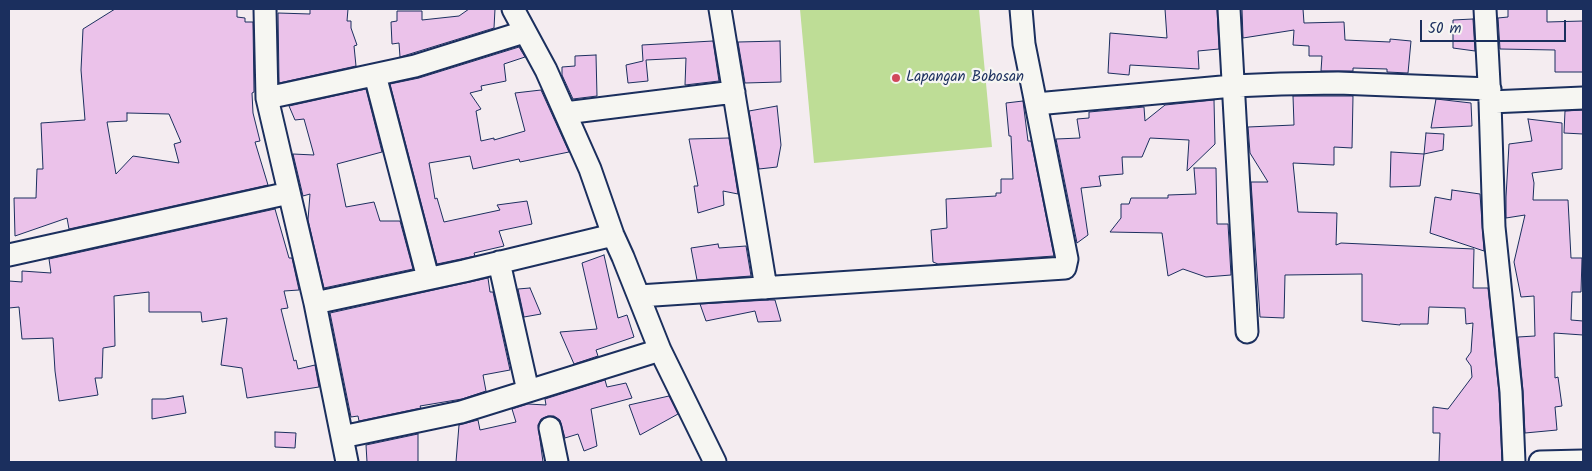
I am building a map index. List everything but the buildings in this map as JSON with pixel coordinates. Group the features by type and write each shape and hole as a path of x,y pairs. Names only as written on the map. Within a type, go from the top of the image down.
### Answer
{"street":[{"path":"265,9 267,98 315,303 347,462"},
{"path":"513,9 546,70 590,169 613,235 660,350 715,462"},
{"path":"720,9 766,288"},
{"path":"639,296 1065,268 1067,259 1024,44 1021,9"},
{"path":"1229,9 1247,332"},
{"path":"1486,9 1494,227 1511,392 1514,462"},
{"path":"267,98 415,66 524,32"},
{"path":"375,75 428,278"},
{"path":"1036,104 1233,86 1321,83 1490,96 1583,98"},
{"path":"565,114 734,92"},
{"path":"9,255 289,193"},
{"path":"315,303 613,235"},
{"path":"499,262 528,391"},
{"path":"342,438 461,412 660,350"},
{"path":"550,428 557,462"},
{"path":"1540,462 1583,461"}],"green space":[{"name":"Lapangan Bobosan","path":"800,9 979,9 992,147 814,163"}],"place":[{"name":"Lapangan Bobosan","path":"896,78"}]}
